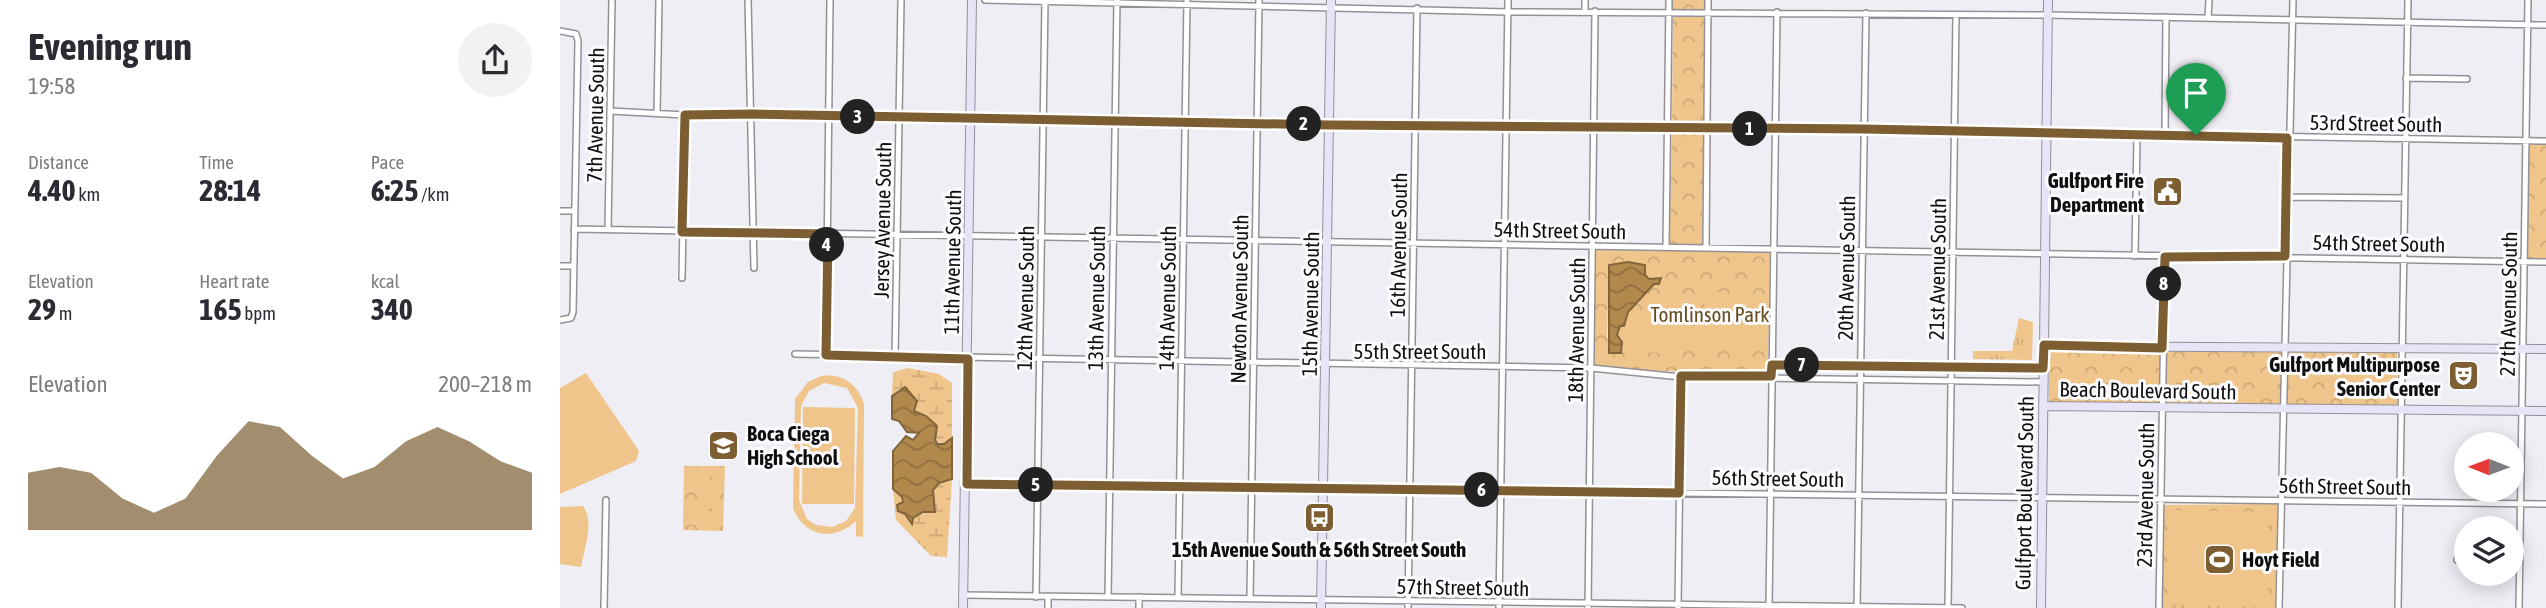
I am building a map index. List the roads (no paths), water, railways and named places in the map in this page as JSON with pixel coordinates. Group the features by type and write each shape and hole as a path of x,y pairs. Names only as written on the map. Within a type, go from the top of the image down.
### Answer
{"street":[{"name":"7th Avenue South","path":"608,230 612,0"},
{"path":"657,113 659,0"},
{"path":"748,0 754,268"},
{"path":"826,355 831,0"},
{"name":"Jersey Avenue South","path":"895,357 901,0"},
{"name":"11th Avenue South","path":"963,608 967,484 972,0"},
{"path":"985,0 1331,4 1508,12 2048,15 2546,25"},
{"path":"1390,0 1390,8"},
{"path":"1451,0 1451,10"},
{"path":"1499,606 1508,0"},
{"path":"1585,0 1585,11"},
{"path":"1666,247 1669,0"},
{"path":"1706,248 1708,0"},
{"name":"Gulfport Boulevard South","path":"2040,608 2048,0"},
{"path":"2208,0 2208,18"},
{"path":"2279,608 2287,138 2293,0"},
{"path":"2398,608 2408,0"},
{"name":"27th Avenue South","path":"2521,516 2528,0"},
{"name":"12th Avenue South","path":"1036,597 1045,1"},
{"name":"13th Avenue South","path":"1108,597 1117,2"},
{"name":"14th Avenue South","path":"1178,597 1187,3"},
{"name":"Newton Avenue South","path":"1251,598 1259,3"},
{"name":"15th Avenue South","path":"1322,604 1331,4"},
{"name":"16th Avenue South","path":"1408,605 1417,8"},
{"name":"18th Avenue South","path":"1588,606 1595,11"},
{"path":"1769,607 1777,12"},
{"name":"20th Avenue South","path":"1857,608 1866,13"},
{"name":"21st Avenue South","path":"1948,608 1956,15"},
{"path":"2165,17 2165,135"},
{"path":"560,31 576,34 574,266 570,318 560,320"},
{"path":"2406,78 2466,79"},
{"name":"53rd Street South","path":"610,111 685,115 1330,125 1594,125 2546,141"},
{"path":"682,278 685,115"},
{"path":"2136,257 2137,136"},
{"path":"2287,197 2404,198"},
{"path":"560,211 574,211"},
{"name":"54th Street South","path":"574,229 1255,243 1666,247 2136,257 2285,256 2546,262"},
{"name":"23rd Avenue South","path":"2159,608 2165,257"},
{"path":"560,266 574,266"},
{"name":"Beach Boulevard South","path":"2044,345 2546,349"},
{"name":"55th Street South","path":"795,354 1326,366 1591,368 1681,376 2043,382"},
{"path":"1772,365 2043,368"},
{"path":"1678,607 1681,376"},
{"name":"Beach Boulevard South","path":"2043,406 2546,411"},
{"name":"56th Street South","path":"967,484 2546,504"},
{"path":"604,608 606,500"},
{"name":"27th Avenue South","path":"2519,586 2519,608"},
{"name":"57th Street South","path":"964,595 1251,598 1322,604 1962,608"},
{"path":"1048,596 1048,608"},
{"path":"1139,597 1139,608"},
{"path":"1228,598 1228,608"}],"water":[{"path":"1628,262 1645,265 1645,275 1649,279 1661,278 1659,284 1654,284 1628,312 1624,326 1620,326 1617,335 1622,342 1621,353 1609,353 1609,265"},
{"path":"905,387 917,401 914,411 926,416 937,426 935,440 938,444 944,444 952,438 952,479 939,483 933,490 935,512 923,512 913,518 912,524 905,514 898,511 897,505 903,502 902,497 893,489 893,451 906,436 913,440 919,433 907,432 899,421 892,419 892,396"}],"place":[{"name":"Gulfport Fire Department","path":"2167,192"},
{"name":"Gulfport Multipurpose Senior Center","path":"2463,376"},
{"name":"Boca Ciega High School","path":"724,445"},
{"name":"15th Avenue South & 56th Street South","path":"1319,517"},
{"name":"Hoyt Field","path":"2219,559"}],"park label":[{"name":"Tomlinson Park","path":"1710,314"}]}
